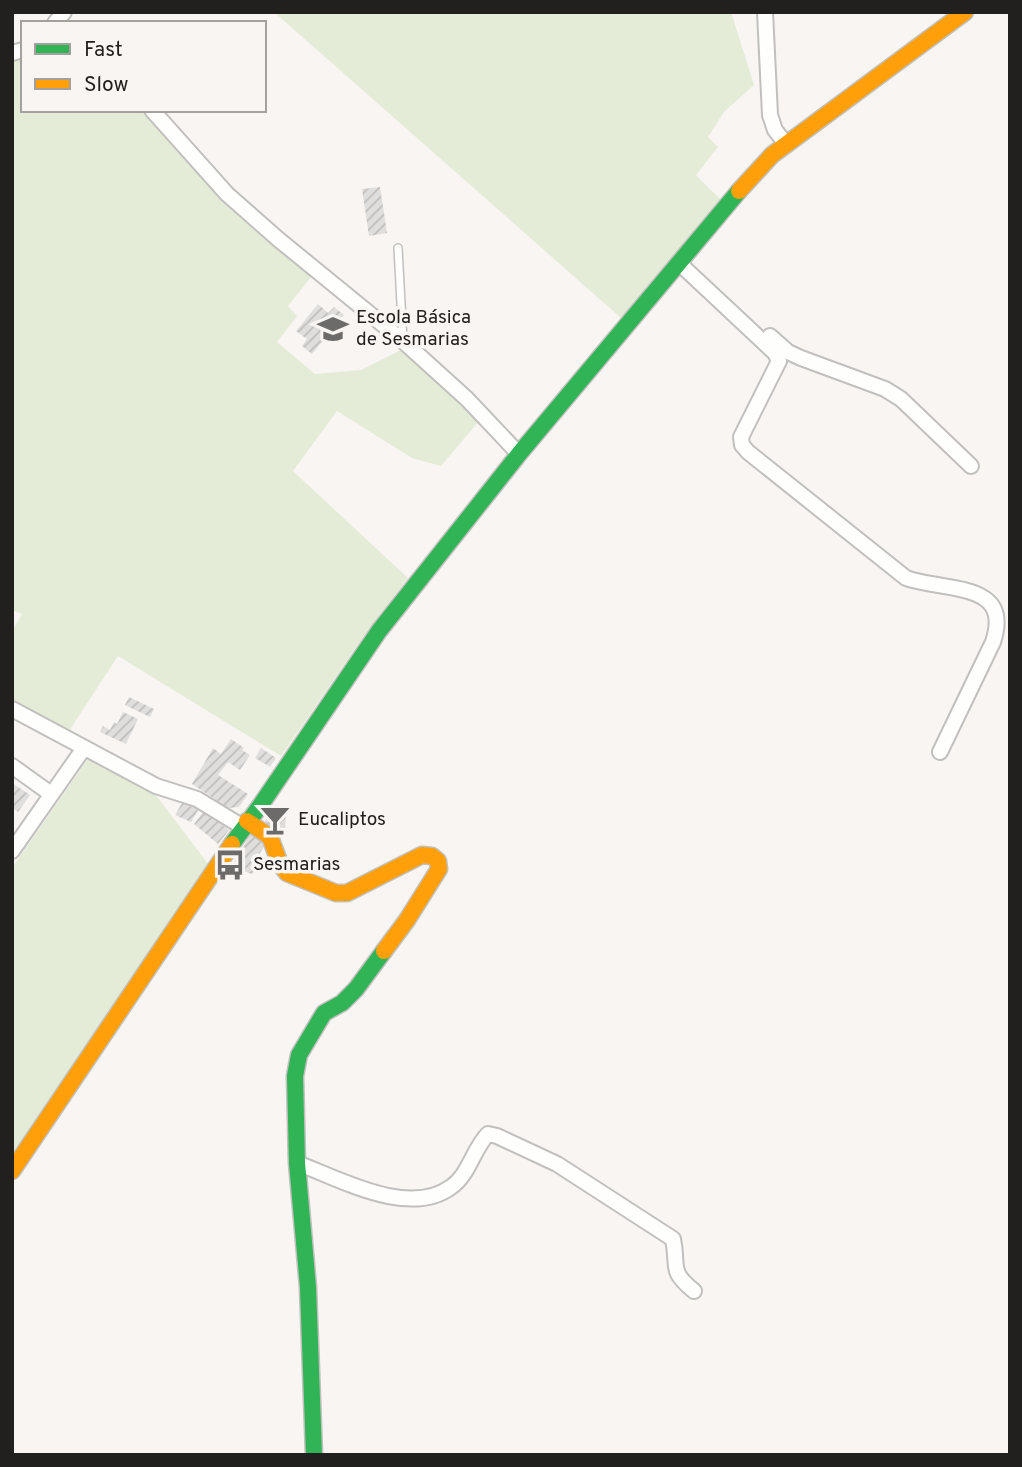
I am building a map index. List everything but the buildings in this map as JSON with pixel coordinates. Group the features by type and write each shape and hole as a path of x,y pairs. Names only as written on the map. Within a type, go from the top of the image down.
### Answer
{"main road":[{"path":"12,1171 245,824 379,631 542,426 679,265 717,216 772,155 965,12"},
{"path":"245,824 270,837 280,864 287,873 336,892 347,893 422,855 432,856 438,861 439,869 407,920 356,989 342,1003 324,1013 299,1055 295,1076 297,1163 308,1287 314,1455"}],"street":[{"path":"765,12 770,115 775,130 786,144"},
{"path":"154,112 251,217 403,341 467,399 519,454"},
{"path":"679,265 788,352 885,389 901,398 971,466"},
{"path":"679,265 775,353 779,361 741,437 742,445 748,452 906,578 976,594 989,600 998,613 999,626 993,642 940,752"},
{"path":"12,709 156,786 198,799 245,824"},
{"path":"12,851 84,748"},
{"path":"12,766 51,794"},
{"path":"297,1163 386,1197 404,1200 424,1198 451,1188 460,1178 480,1142 488,1134 497,1136 557,1164 673,1239 675,1269 679,1279 694,1291"}],"lane":[{"path":"398,248 403,341"},
{"path":"660,301 679,265"},
{"path":"542,426 580,395"},
{"path":"218,881 245,839 245,824"},
{"path":"186,914 205,902"}],"green space":[{"path":"274,12 731,12 754,85 724,112 708,137 718,147 696,175 724,203 621,318"},
{"path":"21,46 21,112 147,112 249,224 315,272 288,306 297,316 277,342 315,374 361,370 403,349 479,421 441,466 412,458 337,411 293,471 408,578 368,630 281,756 118,656 69,731 12,699 12,631 22,614 12,610 12,48"},
{"path":"88,759 155,794 209,865 12,1164 12,868"}],"traffic: fast":[{"path":"232,844 379,631 519,454 739,191"},
{"path":"314,1455 308,1287 297,1163 295,1076 299,1055 324,1013 342,1003 356,989 384,951"}],"traffic: slow":[{"path":"739,191 772,155 965,12"},
{"path":"247,821 270,837 280,864 287,873 336,893 347,893 422,855 432,856 438,861 439,869 384,951"},
{"path":"12,1171 232,844"}],"place":[{"name":"Escola Básica de Sesmarias","path":"333,329"},
{"name":"Eucaliptos","path":"275,820"},
{"name":"Sesmarias","path":"230,865"}]}
